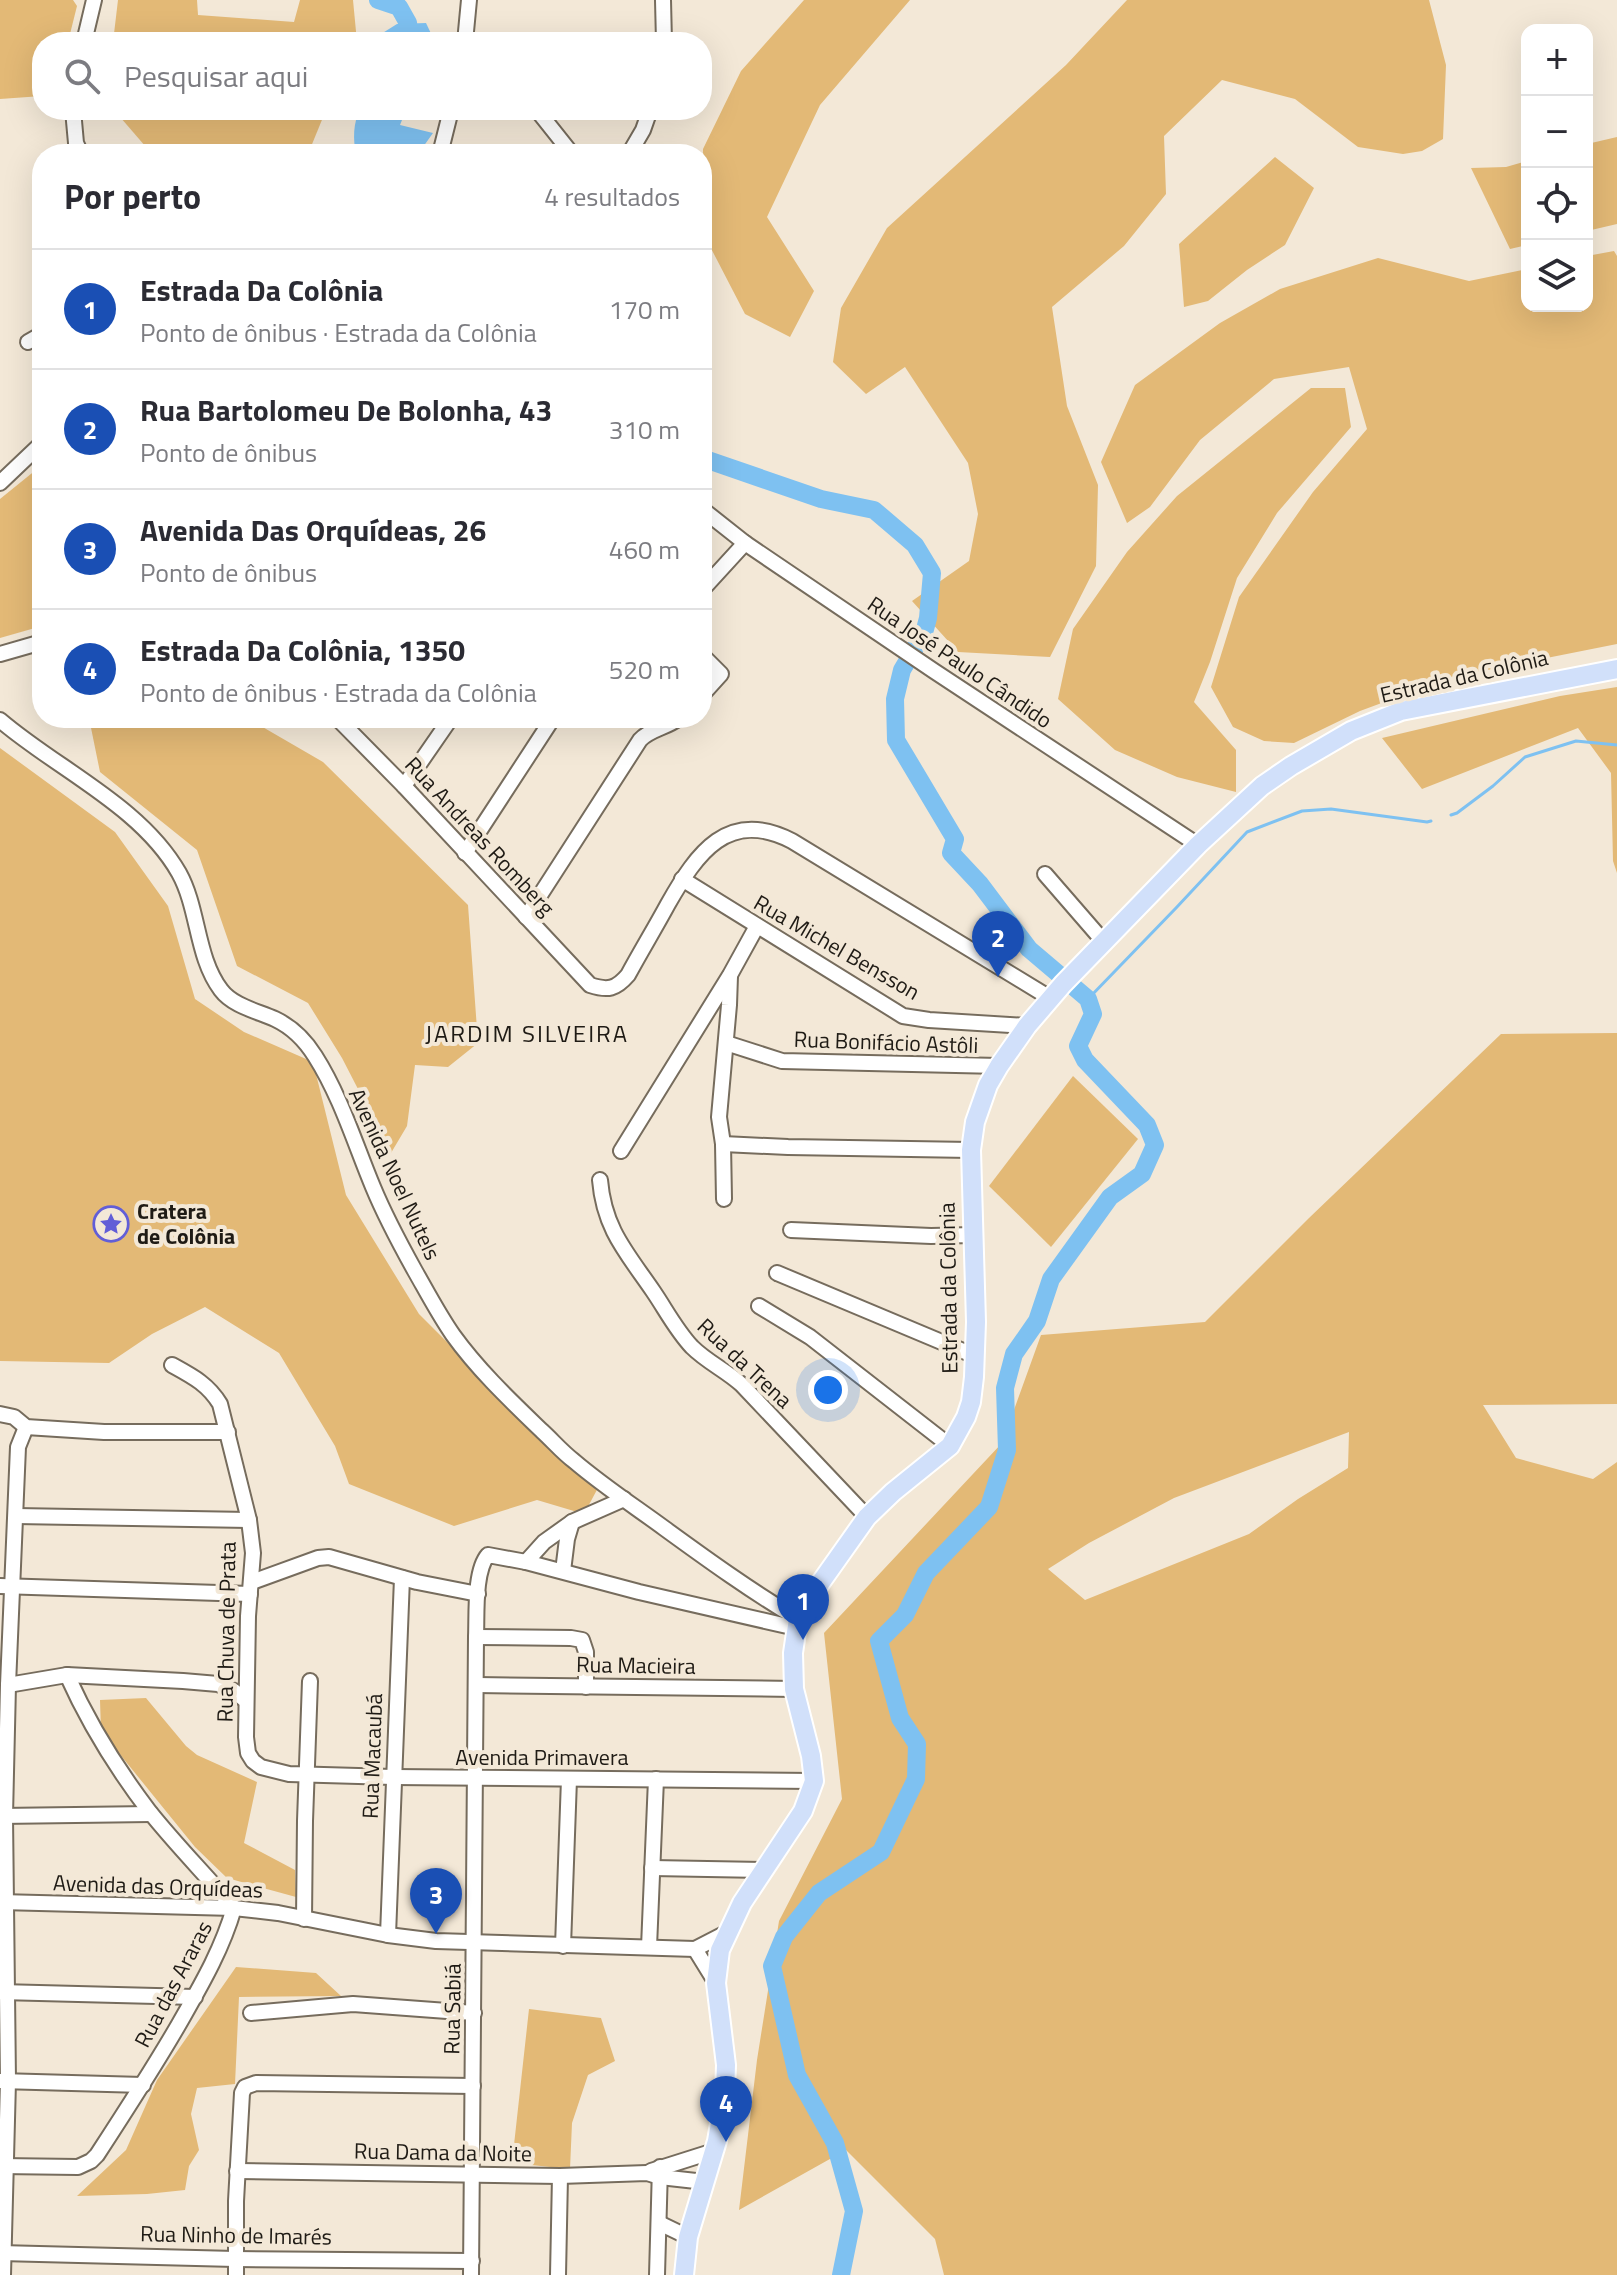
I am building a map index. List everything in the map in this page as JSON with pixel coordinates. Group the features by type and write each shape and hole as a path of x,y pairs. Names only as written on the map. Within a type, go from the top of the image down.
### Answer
{"main road":[{"name":"Estrada da Colônia","path":"814,1781 794,1689 792,1664 797,1623 827,1573 867,1517 950,1446 966,1417 971,1402 975,1356 971,1150 975,1122 988,1085 1027,1026 1063,984 1198,845 1262,786 1291,766 1351,731 1415,708 1617,669"},
{"path":"684,2275 688,2237 724,2108 726,2065 716,1983 720,1950 742,1903 803,1811 814,1781"}],"street":[{"path":"86,32 94,0"},
{"path":"466,32 469,0"},
{"path":"663,0 664,32"},
{"path":"74,120 76,144"},
{"path":"442,144 448,120"},
{"path":"545,120 564,144"},
{"path":"635,144 646,120"},
{"path":"28,342 32,340"},
{"path":"0,483 32,458"},
{"name":"Rua José Paulo Cândido","path":"712,517 745,543 879,634 1198,845"},
{"path":"712,579 745,543"},
{"path":"0,654 32,645"},
{"path":"712,665 721,674 712,684"},
{"name":"Avenida Noel Nutels","path":"0,720 105,797 157,843 185,886 209,967 221,989 229,998 284,1023 304,1039 349,1126 375,1191 413,1267 454,1336 480,1369 573,1461 797,1623"},
{"name":"Rua Andreas Romberg","path":"347,728 590,985 607,990 619,985 628,975 682,879"},
{"path":"404,786 444,728"},
{"path":"465,853 546,728"},
{"path":"526,917 640,740 660,728"},
{"path":"682,879 703,852 719,838 749,829 778,834 1050,998"},
{"path":"1045,874 1104,942"},
{"name":"Rua Michel Bensson","path":"682,879 903,1016 1027,1026"},
{"path":"621,1151 757,926"},
{"path":"724,1199 719,1117 730,975"},
{"name":"Rua Bonifácio Astôli","path":"726,1043 782,1061 999,1066"},
{"path":"723,1144 971,1150"},
{"name":"Rua da Trena","path":"600,1180 604,1206 616,1239 670,1320 694,1349 742,1385 867,1517"},
{"path":"791,1230 973,1235"},
{"path":"777,1273 975,1356"},
{"path":"759,1306 810,1337 950,1446"},
{"name":"Rua Chuva de Prata","path":"172,1365 203,1382 213,1392 228,1432 249,1520 253,1553 245,1700 248,1753 253,1761 271,1770"},
{"path":"0,1414 14,1417 26,1427 104,1432 228,1432"},
{"path":"3,2275 3,1816 8,1685 6,1586 16,1516 18,1447 26,1427"},
{"path":"0,1496 16,1497"},
{"path":"624,1499 572,1522 544,1542 526,1562 639,1592 797,1623"},
{"path":"16,1516 249,1520"},
{"path":"563,1571 572,1522"},
{"name":"Rua Sabiá","path":"471,2268 478,1594 481,1567 488,1555 526,1562"},
{"path":"6,1586 251,1588 308,1561 329,1557 402,1578 478,1594"},
{"name":"Rua Macaubá","path":"388,1935 402,1578"},
{"path":"476,1637 582,1640 586,1652 586,1687"},
{"path":"8,1685 67,1675 206,1682 234,1691 245,1700"},
{"name":"Rua das Araras","path":"3,2166 71,2167 84,2165 97,2155 195,1997 222,1943 234,1908 151,1814 125,1778 67,1675"},
{"path":"304,1919 310,1681"},
{"name":"Rua Macieira","path":"477,1685 794,1689"},
{"name":"Avenida Primavera","path":"271,1770 306,1775 476,1779 814,1781"},
{"path":"563,1946 569,1779"},
{"path":"649,1947 656,1779"},
{"path":"3,1816 151,1814"},
{"path":"652,1868 763,1870"},
{"name":"Avenida das Orquídeas","path":"3,1902 234,1908 436,1941 695,1949"},
{"path":"716,1983 695,1949 728,1932"},
{"path":"4,1992 195,1997"},
{"path":"251,2013 353,2004 474,2013"},
{"path":"4,2081 143,2085"},
{"path":"236,2275 237,2171 242,2093 245,2087 256,2083 473,2086"},
{"name":"Rua Dama da Noite","path":"656,2172 714,2151"},
{"name":"Rua Dama da Noite","path":"237,2171 560,2176 656,2172 705,2182"},
{"path":"656,2172 659,2223 657,2275"},
{"path":"558,2275 560,2176"},
{"path":"659,2223 688,2237"},
{"name":"Rua Ninho de Imarés","path":"2,2253 471,2268"}],"shaded area":[{"path":"0,0 73,0 77,6 70,32 32,32 32,97 0,99"},
{"path":"118,0 197,0 198,15 294,22 300,0 353,0 356,32 114,32"},
{"path":"804,0 910,0 820,105 767,217 814,291 790,337 745,314 712,250 712,144 705,144 741,71"},
{"path":"1127,0 1429,0 1446,65 1443,139 1422,151 1403,154 1358,147 1295,99 1222,80 1164,136 1166,194 1124,246 1052,307 1067,406 1098,485 1096,566 1050,657 958,652 912,601 969,561 978,514 968,463 905,367 866,394 833,362 841,308 887,228 1066,65"},
{"path":"123,120 322,120 312,144 143,144"},
{"path":"1617,137 1617,224 1593,230 1593,168 1593,143"},
{"path":"1275,157 1314,188 1285,245 1208,301 1184,307 1179,244"},
{"path":"1521,163 1521,246 1510,249 1471,168 1506,167"},
{"path":"1614,251 1617,256 1617,644 1452,677 1360,711 1294,743 1264,741 1233,727 1211,687 1239,597 1313,492 1367,429 1349,367 1274,379 1200,440 1150,507 1127,523 1101,462 1135,385 1220,323 1280,289 1378,258 1469,281 1521,270 1521,312 1593,312 1593,255"},
{"path":"1311,388 1345,388 1351,427 1277,513 1237,578 1194,702 1236,750 1236,792 1177,777 1115,750 1058,699 1073,629 1127,552 1177,496"},
{"path":"32,473 32,629 0,638 0,499"},
{"path":"1617,687 1617,873 1613,861 1611,773 1578,728 1422,789 1382,738 1560,696"},
{"path":"91,728 264,728 323,762 468,905 478,1043 448,1067 415,1065 407,1126 391,1153 342,1058 308,1003 237,966 197,850 100,772"},
{"path":"0,748 115,832 168,906 195,999 244,1032 313,1062 346,1195 419,1314 599,1486 584,1514 537,1500 454,1526 349,1484 335,1446 279,1353 205,1307 152,1334 109,1363 0,1361"},
{"path":"1617,1033 1617,1404 1483,1405 1516,1458 1593,1479 1617,1462 1617,2275 944,2275 935,2239 846,2150 739,2210 757,2060 779,1921 842,1799 824,1633 1002,1443 1041,1335 1205,1322 1501,1034","holes":["1349,1432 1348,1468 1249,1534 1085,1600 1048,1569 1089,1543 1174,1498"]},
{"path":"1073,1076 1138,1139 1051,1247 989,1186"},
{"path":"146,1698 197,1755 257,1782 244,1843 295,1870 296,1897 227,1878 195,1847 101,1731 100,1700"},
{"path":"236,1967 316,1973 341,1996 239,1997 235,2084 197,2088 191,2114 199,2150 189,2166 185,2190 77,2196 126,2150 157,2080"},
{"path":"529,2009 601,2018 615,2061 588,2075 572,2123 570,2169 512,2163"}],"water":[{"path":"426,23 430,32 384,32 397,24"},
{"path":"356,120 402,120 400,125 433,133 425,144 354,144"}],"waterway":[{"path":"378,0 399,7 409,32"},
{"path":"712,461 821,499 874,510 915,545 932,573 928,618 924,633 902,670 895,699 896,740 955,839 951,853 980,884 1029,949 1088,999 1093,1014 1078,1046 1085,1060 1147,1125 1155,1145 1142,1174 1110,1197 1051,1279 1037,1321 1014,1354 1005,1388 1007,1450 989,1507 926,1573 905,1615 879,1641 900,1718 917,1744 916,1779 881,1852 819,1893 784,1937 772,1966 797,2075 835,2143 854,2211 841,2275"},
{"path":"1451,815 1493,786 1525,757 1576,741 1617,745"},
{"path":"1088,999 1247,832 1302,811 1331,809 1431,821"}],"place":[{"name":"Rua Bartolomeu De Bolonha, 43","path":"998,977"},
{"name":"Cratera de Colônia","path":"111,1224"},
{"name":"Estrada Da Colônia","path":"803,1640"},
{"name":"Avenida Das Orquídeas, 26","path":"436,1934"},
{"name":"Estrada Da Colônia, 1350","path":"726,2142"}],"district":[{"name":"JARDIM SILVEIRA","path":"527,1034"}]}
